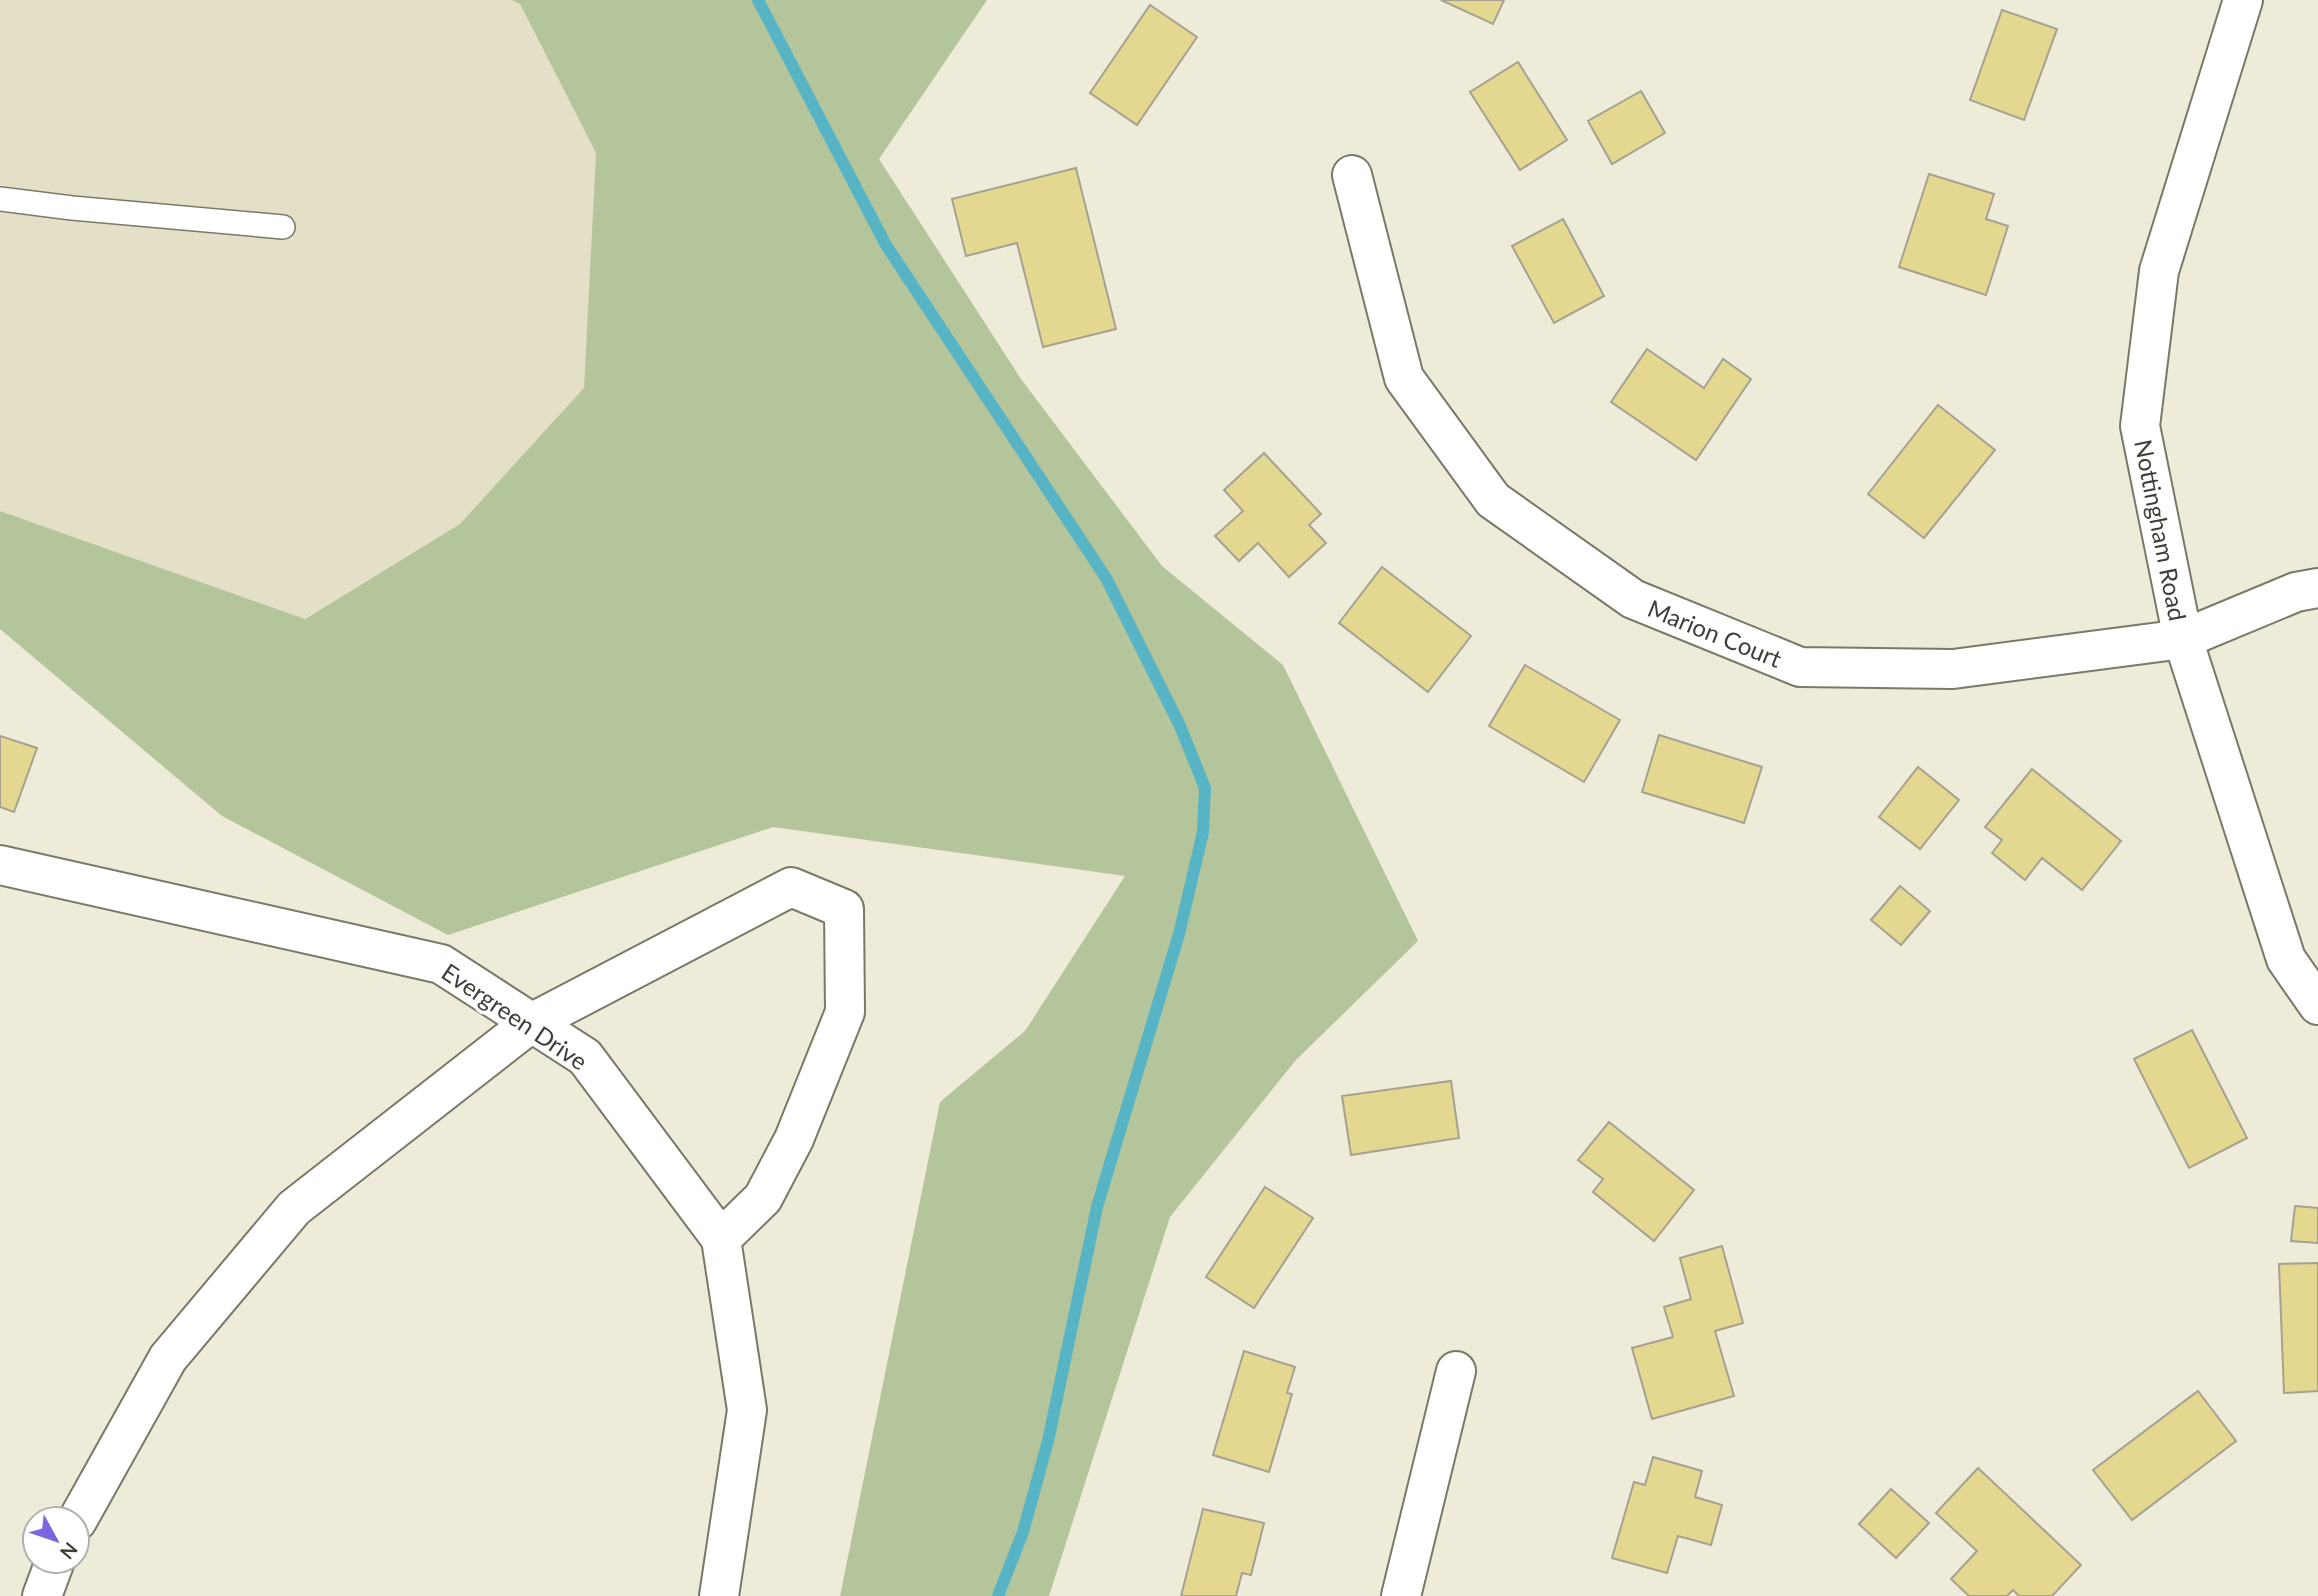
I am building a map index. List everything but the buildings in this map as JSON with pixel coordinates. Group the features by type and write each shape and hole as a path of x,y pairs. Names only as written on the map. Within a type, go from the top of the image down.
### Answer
{"street":[{"name":"Nottingham Road","path":"2243,0 2159,271 2140,426 2183,639 2286,959 2318,1005"},
{"name":"Marion Court","path":"1353,175 1404,378 1493,499 1633,599 1800,667 1953,669 2183,639 2297,592 2318,588"},
{"name":"Evergreen Drive","path":"0,865 441,964 585,1058 722,1239 747,1409 719,1596"},
{"path":"86,1505 167,1358 294,1208 531,1023 791,887 844,909 845,1012 794,1139 763,1198 722,1239"},
{"path":"1401,1596 1456,1371"},
{"path":"42,1596 50,1575"}],"lane":[{"path":"0,199 283,227"}],"shaded area":[{"path":"0,0 512,0 520,4 596,153 584,389 460,524 304,619 0,511"}],"green space":[{"path":"512,0 987,0 879,159 1021,379 1162,566 1283,665 1418,941 1295,1061 1170,1217 1049,1596 840,1596 940,1102 1025,1031 1125,876 773,827 448,935 222,816 0,629 0,511 305,619 460,524 584,388 596,153 520,4"}],"waterway":[{"path":"758,0 886,245 1106,578 1180,726 1205,788 1203,832 1179,934 1097,1207 1048,1441 1023,1532 998,1596"}]}
